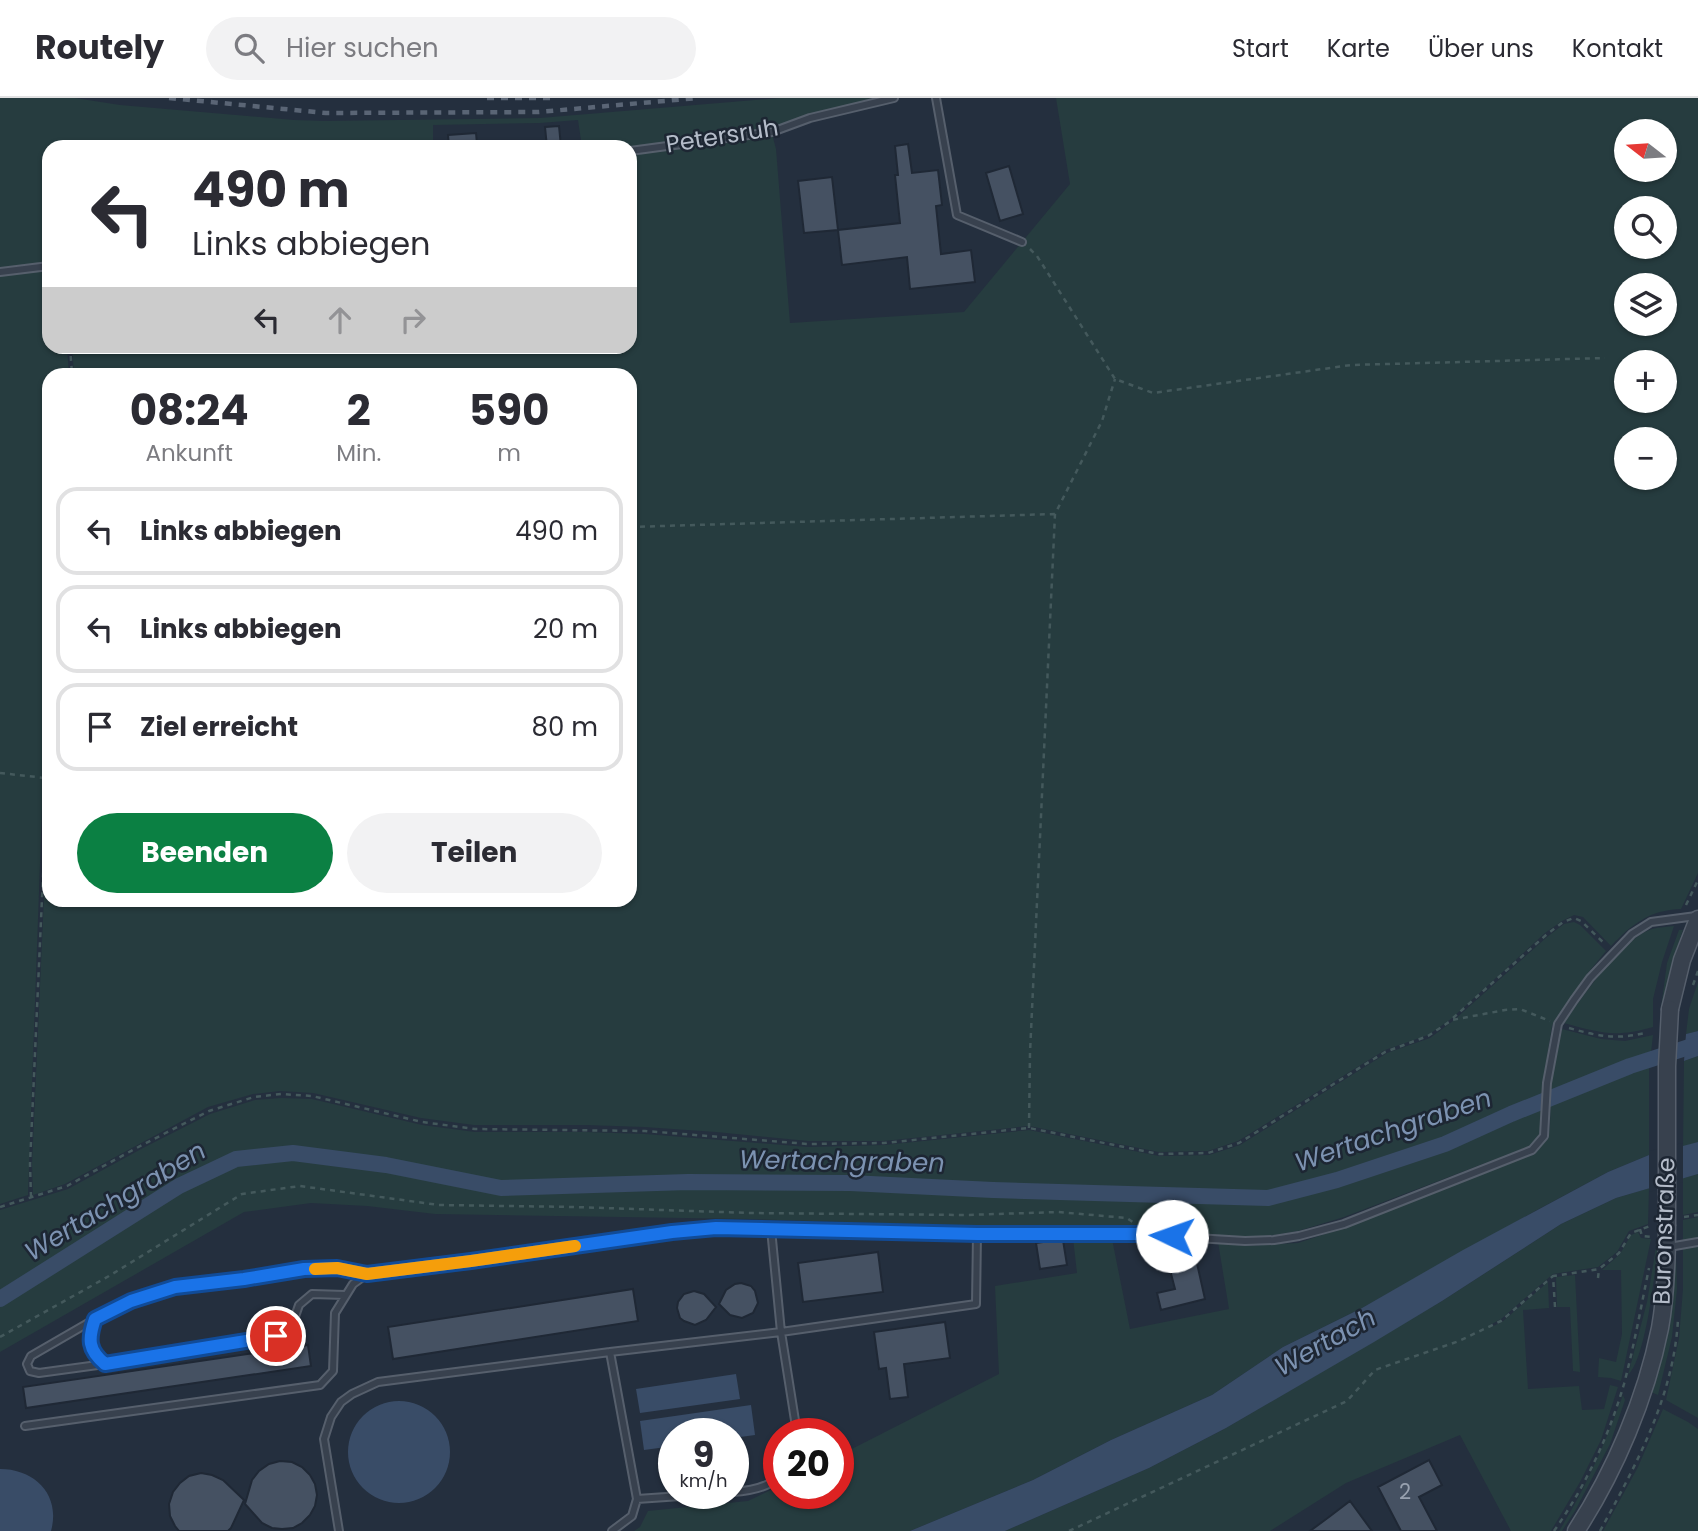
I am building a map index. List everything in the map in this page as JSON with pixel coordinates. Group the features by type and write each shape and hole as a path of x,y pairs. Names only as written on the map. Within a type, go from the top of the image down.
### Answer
{"street":[{"name":"Buronstraße","path":"1576,1531 1621,1447 1643,1393 1660,1327 1660,1247 1670,1009 1682,960 1698,917"}],"lane":[{"name":"Petersruh","path":"637,150 772,132 810,118 894,98"},
{"path":"936,98 957,215 1022,242"},
{"path":"0,272 42,268"},
{"path":"345,1295 312,1294 299,1305 292,1325 276,1336 39,1373 30,1371 27,1364 31,1356 131,1301 175,1287 304,1269 337,1268 367,1274 716,1228 977,1234 1147,1234 1245,1241 1299,1236 1345,1224 1532,1150 1544,1136 1547,1083 1558,1024 1590,978 1632,934 1651,922 1698,917"},
{"path":"771,1229 781,1332 795,1418"},
{"path":"339,1531 324,1439 331,1417 341,1402 377,1382 781,1332 976,1304 977,1234"},
{"path":"1660,1247 1698,1242"},
{"path":"25,1426 320,1385 332,1371 335,1313 353,1284 367,1274"},
{"path":"95,1319 90,1333 91,1345 97,1357 105,1364"},
{"path":"610,1352 637,1499 632,1516 612,1531"},
{"path":"637,1499 658,1498"}],"path":[{"path":"1022,242 1037,256 1115,379 1153,393 1352,365 1605,358"},
{"path":"1029,1128 1055,514 1102,421 1115,379"},
{"path":"637,527 1055,514"},
{"path":"0,773 42,777"},
{"path":"1681,918 1698,880"},
{"path":"31,1198 30,1164 42,892"},
{"path":"0,1207 67,1186 142,1144 209,1111 254,1097 281,1094 312,1096 422,1122 475,1129 645,1131 821,1144 884,1143 1029,1128 1159,1154 1208,1153 1239,1143 1385,1052 1429,1036 1452,1020 1563,922 1574,918 1581,921 1613,953"},
{"path":"1452,1020 1520,1009 1601,1037 1625,1038 1645,1033"},
{"path":"0,1337 109,1276 242,1194 300,1186 439,1205 926,1215 1058,1212 1127,1218 1147,1234"},
{"path":"1660,1247 1661,1228"},
{"path":"1069,1531 1347,1401 1375,1370 1459,1341 1501,1321 1553,1276 1599,1269 1619,1253 1630,1233 1640,1229 1642,1236 1648,1237"},
{"path":"1554,1531 1583,1484 1604,1441 1623,1385 1649,1268"},
{"path":"1598,1278 1599,1269"},
{"path":"1553,1276 1555,1307"}],"green space":[{"path":"0,98 75,98 120,105 325,121 540,118 780,98 887,98 809,116 771,128 637,146 637,140 581,140 578,120 433,125 433,140 42,140 42,264 0,269"},
{"path":"1056,98 1698,98 1698,873 1681,909 1651,915 1626,931 1611,946 1583,917 1574,915 1562,921 1545,933 1451,1019 1428,1035 1385,1050 1238,1141 1208,1151 1159,1152 1029,1126 884,1141 808,1141 644,1127 474,1125 421,1118 313,1093 280,1091 253,1094 208,1107 65,1184 33,1195 32,1164 44,907 637,907 637,368 74,368 73,354 637,354 637,154 772,134 776,149 790,323 964,312 1070,184"},
{"path":"42,270 42,354 68,354 69,368 42,368 42,809 28,1195 0,1204 0,275"},
{"path":"1574,922 1606,951 1552,1026 1543,1082 1540,1135 1530,1146 1344,1217 1298,1231 1246,1237 1148,1230 435,1214 311,1203 244,1212 0,1352 0,1210 68,1189 210,1114 255,1100 312,1099 422,1125 475,1132 645,1134 808,1147 884,1145 1029,1130 1159,1156 1209,1155 1240,1145 1387,1053 1430,1038 1453,1021 1547,937 1564,924"},
{"path":"1674,926 1653,999 1653,1027 1608,1033 1564,1023 1604,970 1629,944 1652,929"},
{"path":"1679,930 1683,930 1671,968 1665,1008 1661,1008 1667,963"},
{"path":"1698,982 1698,1031 1686,1034 1689,1009"},
{"path":"1562,1029 1601,1039 1625,1041 1653,1035 1649,1070 1649,1155 1608,1172 1362,1308 1283,1347 1212,1395 1111,1440 1033,1480 910,1531 634,1531 640,1527 648,1511 749,1509 749,1501 763,1494 763,1509 854,1509 854,1448 999,1374 995,1286 1077,1273 1073,1238 1112,1239 1130,1329 1229,1309 1218,1242 1246,1246 1298,1243 1346,1227 1534,1153 1548,1139 1551,1083"},
{"path":"1698,1056 1698,1142 1683,1147 1684,1061"},
{"path":"1698,1174 1698,1212 1683,1215 1683,1178"},
{"path":"1649,1188 1648,1224 1629,1231 1617,1252 1598,1267 1553,1274 1501,1319 1490,1325 1491,1327 1502,1322 1548,1282 1549,1308 1523,1310 1528,1389 1579,1386 1582,1410 1604,1409 1610,1385 1618,1387 1601,1440 1551,1531 1511,1531 1460,1435 1346,1483 1270,1531 1005,1531 1149,1468 1226,1428 1442,1301 1561,1224 1616,1198"},
{"path":"1698,1217 1698,1418 1666,1400 1679,1338 1683,1289 1683,1220"},
{"path":"1638,1232 1641,1238 1651,1239 1621,1381 1598,1377 1599,1358 1616,1362 1622,1334 1621,1270 1602,1270 1620,1254 1631,1235"},
{"path":"1656,1247 1658,1249 1644,1335 1640,1352 1628,1375 1647,1302"},
{"path":"1672,1255 1676,1255 1677,1289 1672,1337 1658,1395 1651,1392"},
{"path":"1575,1275 1580,1372 1573,1371 1570,1307 1557,1307 1556,1277"},
{"path":"1623,1395 1625,1400 1610,1444 1575,1511 1562,1531 1559,1531 1594,1465"},
{"path":"1663,1409 1698,1429 1698,1531 1603,1531 1638,1467"}],"water":[{"path":"1698,1031 1698,1056 1684,1061 1686,1034"},
{"name":"Wertach","path":"1698,1142 1698,1174 1616,1198 1561,1224 1374,1342 1226,1428 1149,1468 1005,1531 910,1531 1033,1480 1111,1440 1212,1395 1283,1347 1362,1308 1608,1172 1649,1155"},
{"path":"736,1374 740,1399 640,1413 636,1389"},
{"path":"399,1401 419,1405 435,1416 446,1432 450,1452 446,1472 435,1488 419,1499 399,1503 379,1499 363,1488 352,1472 348,1452 352,1432 363,1416 379,1405"},
{"path":"751,1405 755,1435 749,1436 749,1418 661,1418"},
{"path":"658,1418 658,1448 644,1450 640,1421"},
{"path":"0,1469 24,1474 42,1487 52,1506 51,1531 0,1531"}],"pier":[{"path":"1683,1143 1683,1182 1649,1192 1649,1151"}],"building":[{"path":"559,126 560,140 546,140 545,127"},
{"path":"476,133 477,140 448,140 448,135"},
{"path":"908,144 912,173 938,170 942,205 936,206 941,254 971,250 975,282 910,289 907,257 842,265 838,230 900,223 895,146"},
{"path":"1009,166 1023,214 1000,221 986,173"},
{"path":"832,177 838,230 804,233 798,181"},
{"path":"1063,1240 1067,1265 1040,1269 1036,1243"},
{"path":"878,1252 883,1292 803,1302 798,1263"},
{"path":"1196,1259 1205,1299 1161,1310 1157,1293 1175,1289 1169,1266"},
{"path":"741,1283 751,1286 758,1303 753,1313 742,1318 730,1315 719,1304 726,1290"},
{"path":"633,1289 638,1321 393,1359 388,1327"},
{"path":"694,1291 704,1294 716,1307 706,1320 695,1325 680,1318 677,1308 684,1294"},
{"path":"945,1322 950,1358 904,1364 908,1397 890,1399 886,1368 879,1369 874,1332"},
{"path":"308,1345 311,1366 26,1408 23,1387"},
{"path":"1429,1460 1442,1485 1419,1497 1437,1531 1401,1531 1378,1487"},
{"path":"280,1461 292,1462 302,1467 315,1484 315,1506 302,1523 293,1528 272,1528 262,1523 245,1504 252,1480 259,1471"},
{"path":"201,1473 223,1480 244,1500 228,1531 179,1531 170,1516 169,1504 173,1492 189,1476"},
{"path":"1350,1501 1372,1531 1310,1531 1329,1517"}],"waterway":[{"name":"Wertachgraben","path":"0,1299 179,1186 236,1159 293,1153 386,1165 501,1188 688,1182 850,1183 1268,1198 1337,1180 1445,1144 1630,1066 1698,1044"}],"railway":[{"path":"169,98 326,113 539,112 698,98"},
{"path":"487,98 550,98"}],"slow traffic":[{"path":"315,1269 337,1268 367,1274 575,1246"}],"route":[{"path":"276,1336 105,1364 97,1357 91,1345 90,1333 95,1319 131,1301 175,1287 304,1269 337,1268 367,1274 716,1228 1172,1236"}]}
